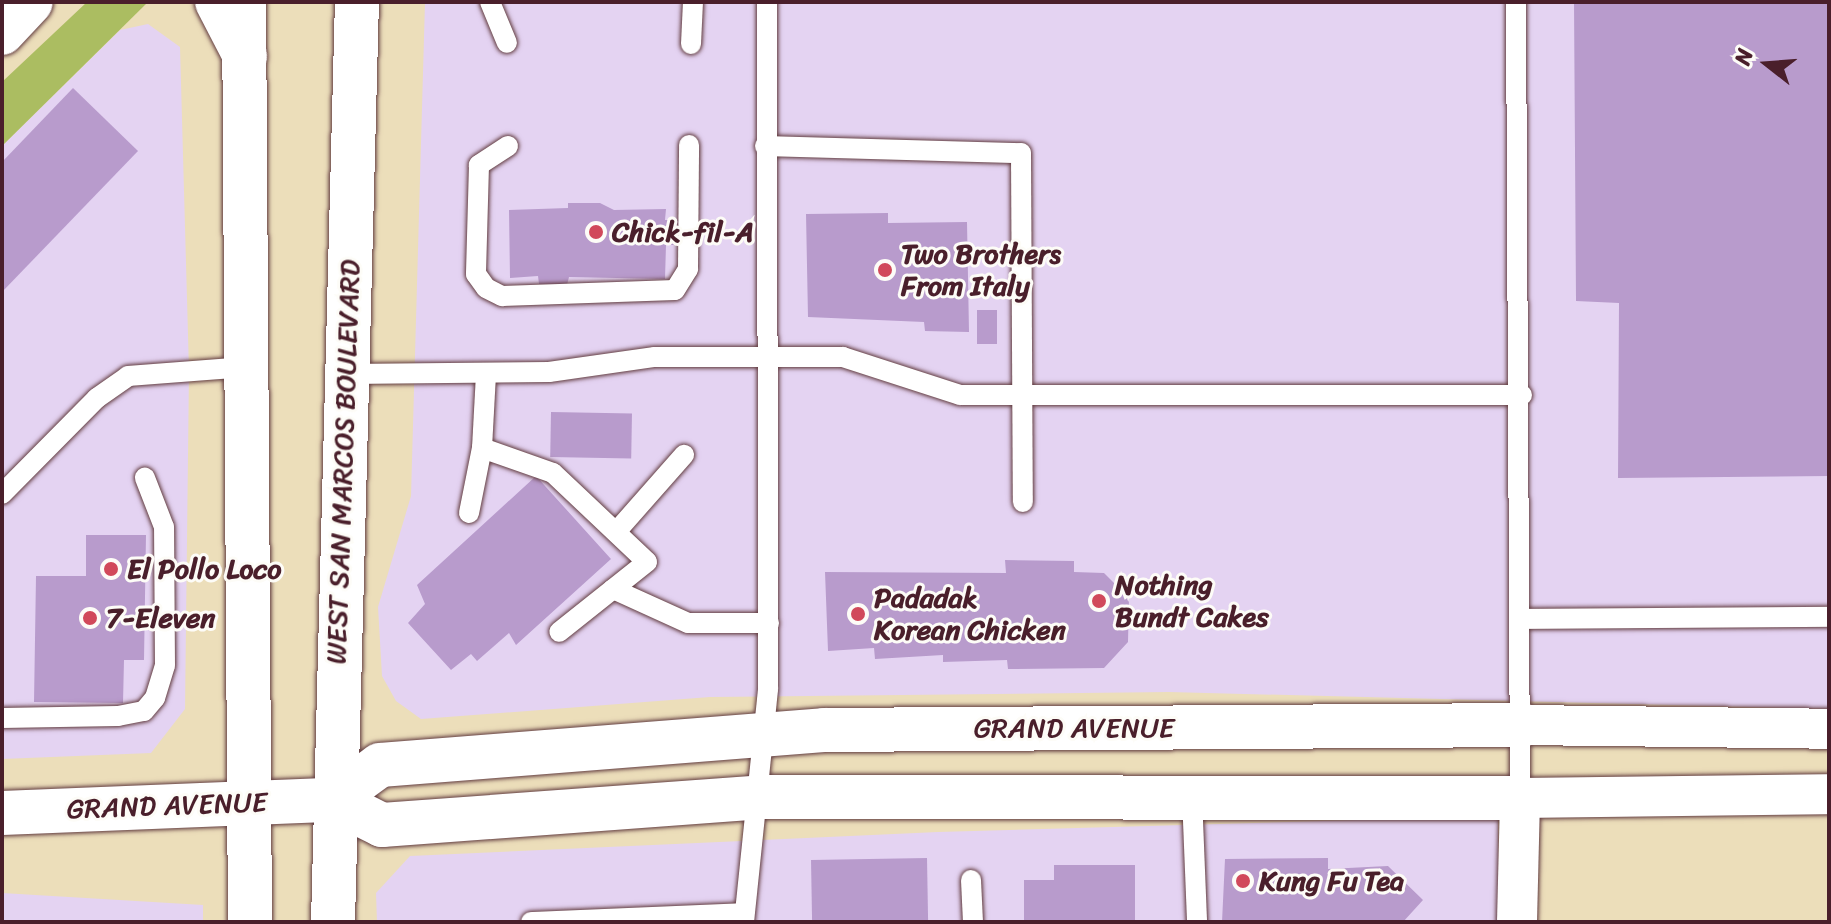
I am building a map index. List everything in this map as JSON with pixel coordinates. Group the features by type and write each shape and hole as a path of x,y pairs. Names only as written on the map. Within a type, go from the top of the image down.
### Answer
{"main road":[{"path":"217,2 245,56"},
{"path":"244,2 250,922"},
{"name":"WEST SAN MARCOS BOULEVARD","path":"333,922 332,800 357,2"},
{"name":"GRAND AVENUE","path":"332,800 380,765 764,734 1522,725"},
{"name":"GRAND AVENUE","path":"2,813 332,800 382,825 759,797 1520,798"}],"street":[{"name":"GRAND AVENUE","path":"1522,725 1829,729"},
{"name":"GRAND AVENUE","path":"1520,798 1829,794"},
{"path":"1517,922 1520,798"}],"lane":[{"path":"490,2 507,43"},
{"path":"691,44 693,2"},
{"path":"531,922 744,918 759,797 769,623 765,146 767,2"},
{"path":"1516,2 1522,395 1520,798"},
{"path":"508,146 479,165 476,274 486,288 502,296 675,290 688,269 689,145"},
{"path":"765,146 1021,153 1023,502"},
{"path":"347,374 549,372 655,357 843,357 944,393 1522,395"},
{"path":"2,494 97,398 128,376 246,367"},
{"path":"469,513 482,448 486,373"},
{"path":"482,448 553,473 647,562 559,632"},
{"path":"616,532 684,455"},
{"path":"2,718 118,716 144,711 155,698 165,665 164,527 145,478"},
{"path":"613,589 688,623 769,623"},
{"path":"1521,619 1829,617"},
{"path":"1192,796 1197,922"},
{"path":"971,880 973,922"}],"shaded area":[{"path":"425,2 1829,2 1829,709 1169,692 710,697 421,719 396,701 382,676 378,607 411,496"},
{"path":"148,24 180,47 189,371 185,709 151,753 2,759 2,146 120,30"},
{"path":"1498,816 1499,922 377,922 376,893 410,856 938,832"},
{"path":"2,893 203,905 203,922 2,922"}],"green space":[{"path":"87,2 148,2 2,146 2,82"}],"building":[{"path":"1574,2 1829,2 1829,476 1618,478 1619,303 1576,301"},
{"path":"73,88 138,151 2,292 2,162"},
{"name":"Chick-fil-A","path":"568,203 600,203 614,210 666,209 665,220 682,220 683,245 666,245 665,279 569,277 567,285 539,284 538,276 510,278 509,210 568,208"},
{"path":"888,213 888,223 967,222 969,332 925,331 924,322 808,317 806,214"},
{"path":"977,310 997,310 997,344 977,344"},
{"path":"551,412 632,413 631,458 550,457"},
{"path":"536,476 611,559 516,645 509,633 477,661 471,654 451,670 408,623 425,604 417,585"},
{"name":"7-Eleven","path":"86,535 146,535 144,660 124,660 123,703 34,702 36,576 86,576"},
{"path":"1005,560 1074,561 1074,572 1104,573 1129,598 1128,642 1104,668 1008,669 1007,660 943,662 943,655 875,659 874,648 828,651 825,572 1006,573"},
{"path":"927,858 928,922 812,922 811,860"},
{"path":"1328,858 1328,869 1388,866 1423,900 1403,922 1222,922 1225,859"},
{"path":"1054,865 1135,865 1135,922 1024,922 1024,880 1054,880"}],"place":[{"name":"Chick-fil-A","path":"596,232"},
{"name":"Two Brothers From Italy","path":"885,270"},
{"name":"El Pollo Loco","path":"111,569"},
{"name":"Nothing Bundt Cakes","path":"1099,601"},
{"name":"Padadak Korean Chicken","path":"858,614"},
{"name":"7-Eleven","path":"90,618"},
{"name":"Kung Fu Tea","path":"1243,881"}]}
